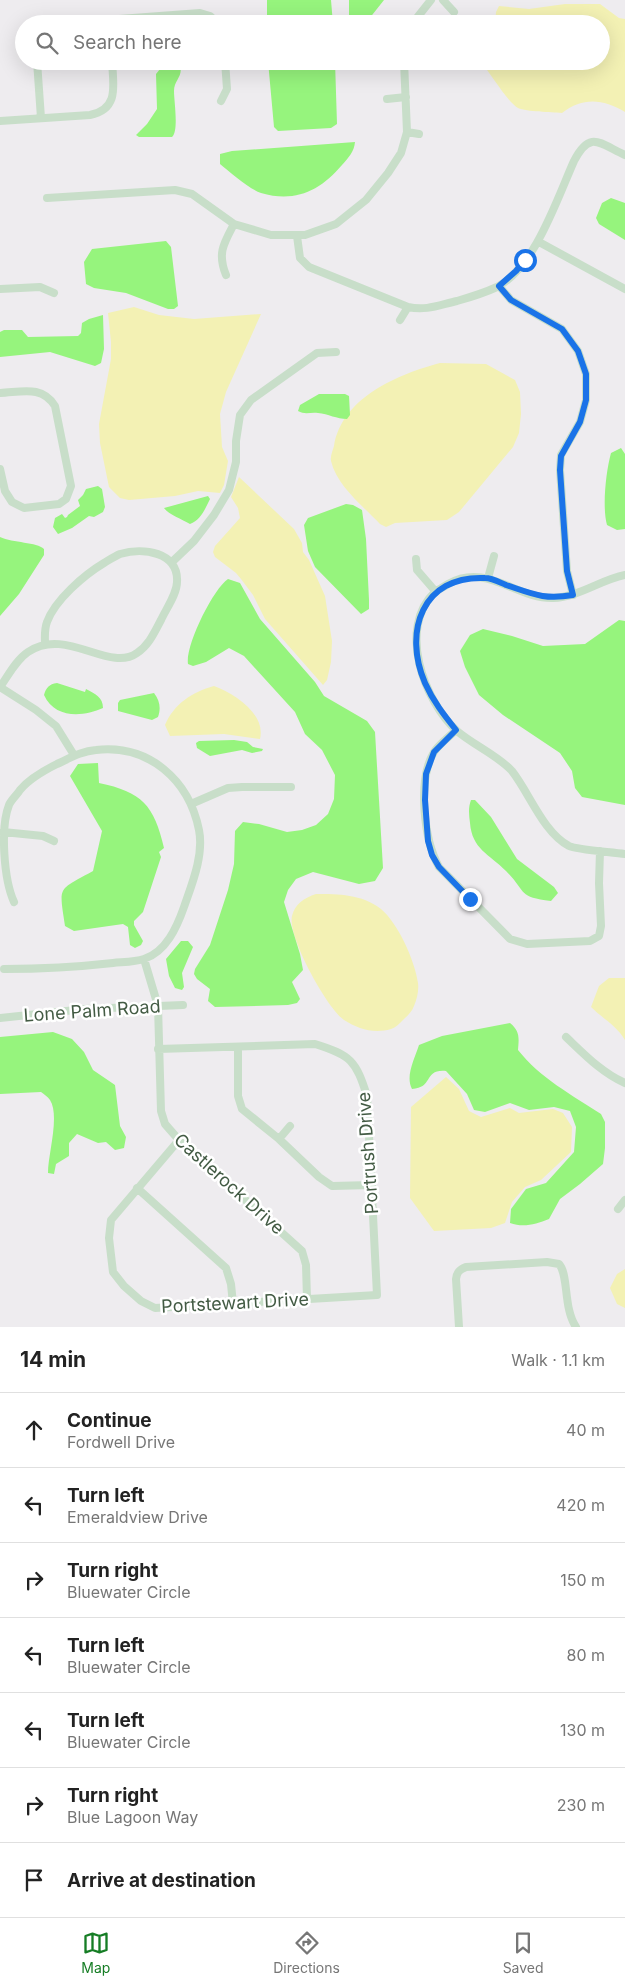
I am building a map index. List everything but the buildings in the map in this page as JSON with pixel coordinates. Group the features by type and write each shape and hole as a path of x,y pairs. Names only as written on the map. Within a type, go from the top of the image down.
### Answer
{"street":[{"path":"419,15 431,0"},
{"path":"442,0 454,12"},
{"path":"178,15 200,13 207,15"},
{"path":"38,70 41,118"},
{"path":"0,121 90,115 103,110 110,104 114,94 113,70"},
{"path":"221,101 227,89 226,70"},
{"path":"47,198 175,190 192,194 234,224 271,235 296,236 336,224 366,200 388,174 400,153 407,132 404,70"},
{"path":"387,99 406,97"},
{"path":"407,132 420,134"},
{"path":"296,236 300,258 310,267 408,307 422,310 474,296 499,286 516,271 539,242 574,161 581,148 587,142 594,141 625,155"},
{"path":"226,275 220,261 224,244 234,224"},
{"path":"539,242 625,290"},
{"path":"499,286 511,300 562,329 578,351 586,374 586,400 580,422 561,456 560,470 567,571 573,595"},
{"path":"0,289 40,287 54,293"},
{"path":"400,320 408,307"},
{"path":"172,562 204,528 229,490 236,462 236,441 240,415 251,400 317,353 336,352"},
{"path":"0,393 37,391 49,397 55,406 71,486 66,499 59,504 24,508 12,502 5,491 0,470"},
{"path":"45,645 44,633 47,621 63,597 93,569 120,554 141,550 159,554 172,562 177,572 178,584 148,644 136,655 117,659 66,644 45,645 28,652 0,687 36,710 56,726 74,755"},
{"path":"488,578 494,556"},
{"path":"416,559 418,570 436,592"},
{"path":"625,575 614,577 573,595 554,598 538,596 488,578 470,578 454,581 436,592 426,604 418,623 417,647 424,681 433,699 456,730 510,769 529,794 549,829 570,846 625,854"},
{"path":"456,730 434,752 426,774 425,800 428,841 432,855 439,867 510,939 527,944 590,941 599,936 601,926 600,851"},
{"path":"4,968 82,966 144,959 164,946 177,927 194,877 199,850 199,831 191,804 173,776 156,762 131,753 114,749 95,750 74,755 47,770 23,787 9,805 2,832 9,890 14,902"},
{"path":"191,804 228,788 291,787"},
{"path":"2,832 42,836 54,841"},
{"name":"Castlerock Drive","path":"144,959 158,1006 161,1111 165,1124 179,1140 302,1251 306,1265 307,1299"},
{"name":"Lone Palm Road","path":"0,1018 85,1009 184,1005"},
{"path":"566,1038 615,1079 625,1083"},
{"name":"Portrush Drive","path":"158,1049 315,1044 336,1050 351,1060 360,1073 367,1096 377,1295"},
{"path":"238,1047 238,1096 242,1109 279,1139 319,1177 332,1186 372,1185"},
{"path":"279,1139 290,1126"},
{"name":"Portstewart Drive","path":"179,1140 112,1220 109,1238 113,1272 124,1286 141,1301 155,1308 377,1295"},
{"path":"138,1188 226,1268 232,1284 233,1304"},
{"path":"618,1209 625,1200"},
{"path":"459,1327 456,1279 460,1269 466,1267 547,1262 559,1264 564,1272 566,1296 572,1326"}],"shaded area":[{"path":"267,0 331,0 332,15 267,15"},
{"path":"349,0 384,0 372,15 349,15"},
{"path":"565,4 600,4 619,18 625,19 625,112 601,102 585,102 562,113 533,111 518,108 509,100 487,70 610,70 610,15 496,15 499,6 529,9"},
{"path":"159,70 181,70 174,87 176,122 174,134 172,137 139,137 136,135 147,124 157,109 156,74"},
{"path":"269,70 335,70 337,124 331,128 278,131 274,127"},
{"path":"355,142 351,154 334,174 316,188 296,195 273,196 256,191 220,164 220,154 232,151"},
{"path":"611,198 625,203 625,240 599,224 596,218 602,203"},
{"path":"166,241 171,247 178,306 174,309 168,309 126,293 94,288 86,284 84,262 92,249"},
{"path":"134,307 159,315 194,319 261,314 226,392 220,414 222,447 228,461 224,485 220,493 198,491 175,496 129,500 120,498 109,487 100,443 99,424 111,359 108,313"},
{"path":"103,315 104,349 101,363 95,366 50,352 0,357 0,332 4,330 22,330 28,337 78,336 81,333 82,323"},
{"path":"440,363 486,364 515,380 520,392 521,414 519,433 513,447 459,512 447,520 395,523 386,527 380,524 351,495 334,470 331,457 339,429 348,414 360,401 375,390 407,374"},
{"path":"319,394 345,394 349,396 350,415 347,419 298,411 300,405"},
{"path":"621,448 625,454 625,529 617,530 607,525 605,499 606,479 611,453"},
{"path":"239,477 294,529 325,596 332,641 331,662 327,680 323,685 265,619 253,595 236,573 215,557 213,552 215,546 240,518 238,508 231,497"},
{"path":"98,486 102,489 105,507 103,512 94,517 89,516 72,528 58,534 53,527 55,518 62,514 65,518 67,517 80,506 78,500 86,489"},
{"path":"208,496 210,499 202,514 190,524 172,515 164,508"},
{"path":"346,504 353,505 362,510 366,539 369,609 361,614 315,567 308,551 304,525 308,518"},
{"path":"0,537 41,547 44,549 44,555 19,594 0,616"},
{"path":"228,579 240,583 260,619 315,682 324,696 367,721 375,732 383,868 375,881 359,884 313,872 296,879 288,890 284,902 303,970 292,982 300,999 297,1003 288,1005 215,1007 208,1001 210,989 197,979 194,974 195,969 210,945 228,890 234,864 235,831 243,822 259,824 287,832 302,830 316,825 328,814 334,799 335,775 322,750 305,734 295,712 244,656 229,648 206,662 193,666 188,664 191,645 201,618 215,594"},
{"path":"619,620 625,621 625,805 582,797 575,788 572,771 560,753 503,715 479,695 465,667 460,651 470,635 483,629 543,646 585,644"},
{"path":"57,683 85,692 86,689 100,698 103,708 78,714 62,712 49,703 44,695 48,687"},
{"path":"214,686 231,694 254,713 261,730 260,739 224,734 170,736 165,725 173,711 191,695"},
{"path":"154,693 158,699 159,711 158,717 152,720 118,711 120,700"},
{"path":"234,740 247,742 253,747 263,749 262,751 252,753 242,750 210,756 197,748 196,743 199,741"},
{"path":"98,763 99,783 126,791 144,803 156,821 164,848 159,852 161,857 143,912 134,921 134,925 143,941 141,945 135,948 130,945 128,927 123,924 74,931 65,926 62,903 63,891 73,882 93,871 102,831 70,776 78,764"},
{"path":"471,800 475,800 491,817 517,859 554,887 558,893 551,901 527,895 513,878 478,845 471,832 469,809"},
{"path":"316,894 341,895 366,900 381,909 394,923 405,943 413,964 418,989 412,1010 394,1028 372,1031 349,1023 337,1013 319,987 302,955 292,926 293,912 298,905 308,897"},
{"path":"181,941 188,941 193,947 182,973 184,987 182,990 175,988 169,976 166,959"},
{"path":"609,978 625,978 625,1040 614,1026 591,1007 599,986"},
{"path":"510,1023 516,1029 518,1035 518,1050 527,1060 557,1085 601,1114 605,1122 603,1164 560,1199 549,1219 525,1225 510,1223 511,1209 526,1189 546,1183 574,1152 576,1127 570,1111 554,1107 529,1110 510,1103 485,1112 474,1110 467,1094 446,1071 434,1073 419,1088 412,1089 410,1084 411,1067 419,1045 442,1036"},
{"path":"53,1032 72,1039 84,1052 93,1070 115,1085 120,1126 126,1137 124,1148 115,1150 106,1142 98,1143 77,1134 69,1143 69,1156 56,1164 54,1174 48,1173 54,1125 53,1107 50,1100 41,1092 0,1094 0,1037"},
{"path":"446,1077 459,1089 469,1111 481,1117 510,1108 519,1113 553,1109 563,1113 572,1127 571,1152 541,1180 525,1187 512,1202 505,1223 491,1228 434,1231 410,1198 411,1107"},
{"path":"625,1269 625,1308 617,1304 610,1288 617,1274"}],"route":[{"path":"470,899 439,867 432,855 428,841 425,800 426,774 434,752 456,730 433,699 424,681 417,647 416,634 418,623 426,604 436,592 454,581 470,578 488,578 538,596 554,598 573,595 567,571 560,470 561,456 580,422 586,400 586,374 578,351 562,329 511,300 499,286 525,260"}]}
